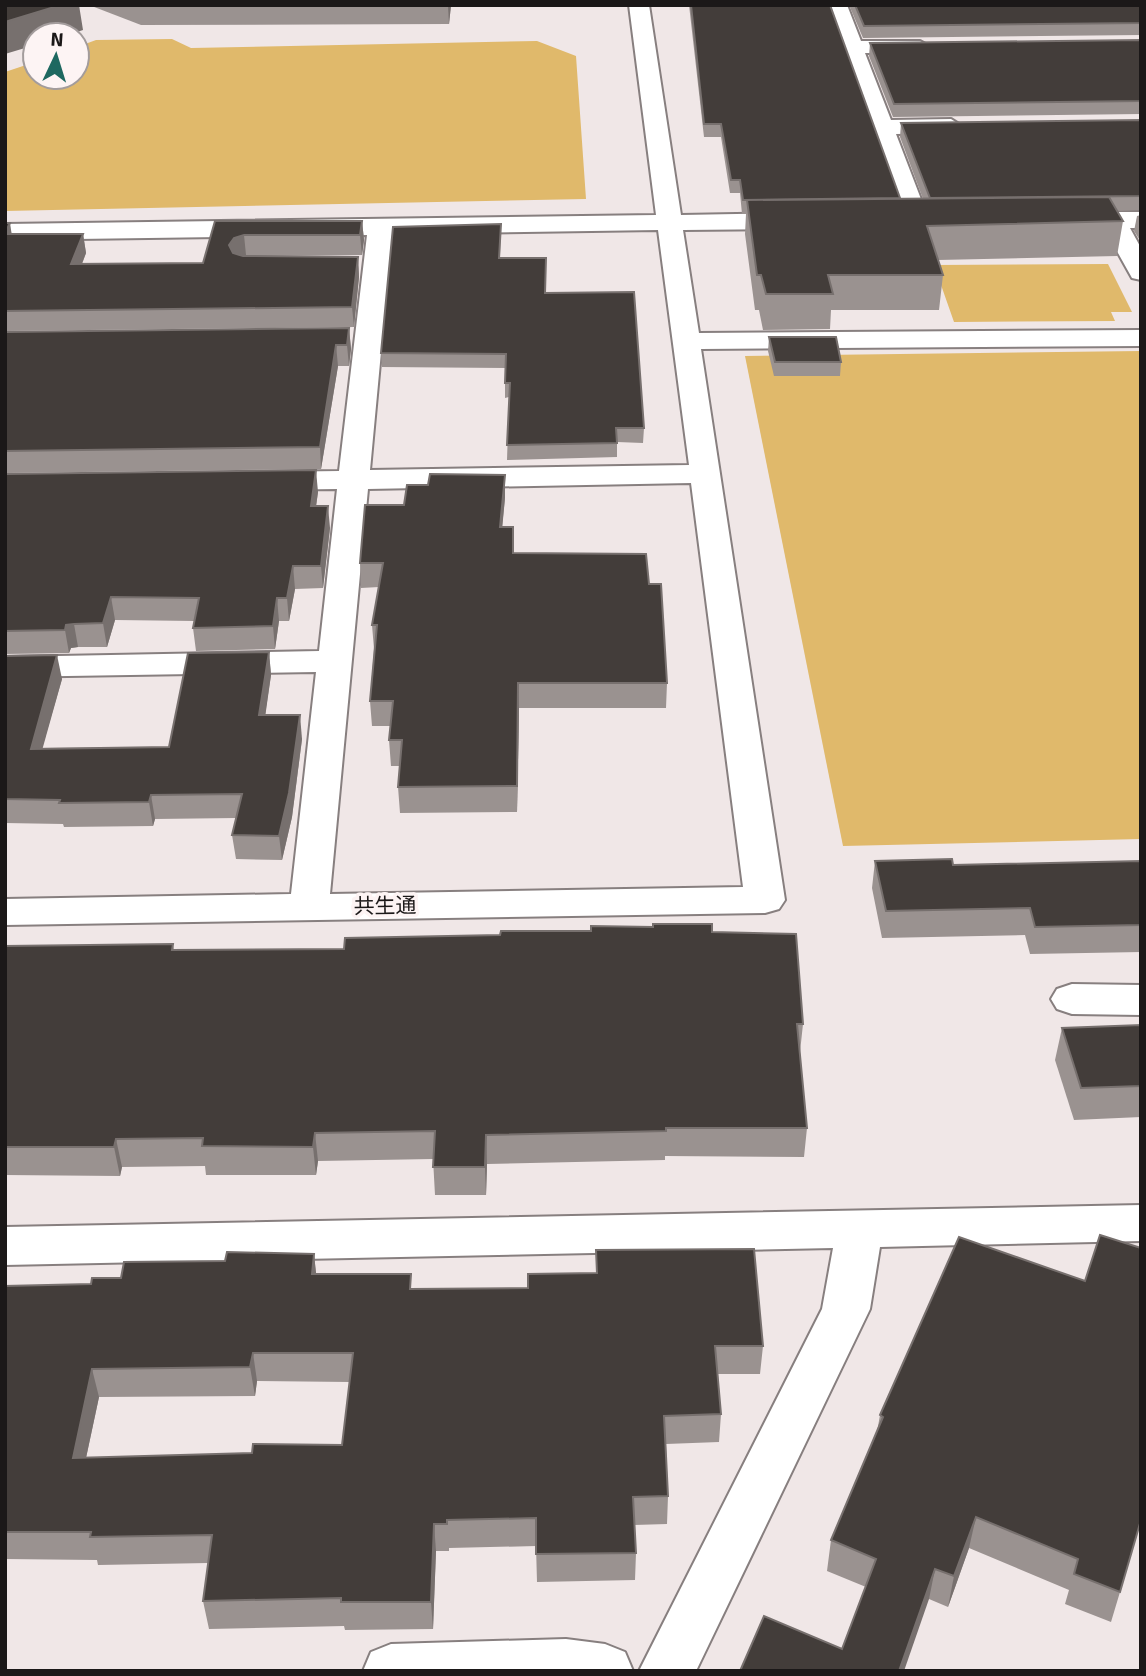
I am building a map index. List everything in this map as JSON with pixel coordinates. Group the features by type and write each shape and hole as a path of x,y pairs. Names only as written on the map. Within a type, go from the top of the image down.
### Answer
{"street":[{"path":"241,481 707,474 639,5"},
{"path":"837,5 916,220"},
{"path":"852,47 934,47"},
{"path":"884,127 978,126"},
{"path":"889,220 942,220"},
{"path":"1047,220 1141,220"},
{"path":"1113,220 1141,272"},
{"path":"5,232 820,221"},
{"path":"309,908 352,480 353,339 363,266 380,228"},
{"path":"687,341 1141,338"},
{"name":"共生通","path":"5,912 765,900 707,474"},
{"path":"5,667 334,661"},
{"path":"1072,999 1141,1000"},
{"path":"5,1246 1141,1223"},
{"path":"667,1671 846,1308 860,1228"},
{"path":"391,1671 566,1665 605,1671"}],"shaded area":[{"path":"172,39 191,48 537,41 576,56 586,199 5,211 5,72 21,67 21,91 91,91 91,42"},
{"path":"1108,264 1132,312 1111,312 1115,321 954,322 934,265"},
{"path":"1141,351 1141,839 843,846 745,356"}],"building":[{"path":"5,5 61,5 5,22"},
{"path":"691,5 830,5 900,198 743,200 740,180 731,180 721,124 704,124"},
{"path":"855,5 1141,5 1141,23 864,26"},
{"path":"1141,40 1141,101 894,104 870,43"},
{"path":"1141,120 1141,196 930,198 901,123"},
{"path":"1109,197 1123,221 927,226 943,275 828,275 833,294 766,294 761,275 757,275 747,200"},
{"path":"215,221 362,221 360,235 244,235 234,238 229,245 233,253 243,256 358,257 352,307 5,311 5,234 83,234 71,264 203,263"},
{"path":"501,224 499,258 546,258 545,293 634,292 644,428 616,428 617,443 507,445 510,383 505,383 506,354 381,353 393,227"},
{"path":"349,328 347,345 336,345 320,447 5,451 5,332"},
{"path":"769,337 836,337 841,362 775,362"},
{"path":"316,470 311,506 328,506 321,566 293,566 287,598 277,598 273,626 193,628 199,598 111,597 103,623 66,625 65,630 5,631 5,474"},
{"path":"430,474 505,475 500,527 513,527 513,553 646,554 649,584 661,584 667,683 518,683 517,786 398,787 402,740 389,740 393,701 370,701 377,625 372,625 383,563 360,563 365,505 404,505 407,485 428,485"},
{"path":"269,652 259,715 300,715 289,793 279,836 232,835 242,794 151,795 149,802 59,803 60,800 5,799 5,656 57,655 31,749 169,747 188,653"},
{"path":"952,859 953,865 1141,861 1141,925 1035,927 1030,908 886,911 875,861"},
{"path":"653,924 712,924 712,932 796,934 803,1024 797,1024 807,1128 666,1128 666,1131 486,1135 485,1167 433,1167 435,1131 315,1133 313,1147 202,1146 203,1138 116,1139 114,1147 5,1147 5,946 173,944 172,950 344,949 345,938 500,935 501,931 591,931 591,926 653,927"},
{"path":"1141,1025 1141,1086 1081,1088 1062,1028"},
{"path":"1100,1235 1141,1248 1141,1520 1120,1592 1074,1574 1078,1559 976,1517 954,1576 935,1569 899,1671 740,1671 764,1616 842,1649 876,1559 831,1540 883,1417 880,1415 959,1237 1085,1281"},
{"path":"754,1249 763,1346 715,1346 721,1414 664,1416 668,1496 633,1497 636,1553 536,1554 536,1518 447,1520 447,1524 434,1524 431,1602 341,1602 341,1598 203,1601 212,1535 90,1537 91,1532 5,1532 5,1286 91,1284 92,1278 121,1278 124,1262 225,1261 227,1252 314,1254 312,1274 411,1274 410,1289 528,1288 528,1274 597,1273 596,1250","holes":["253,1353 353,1353 342,1445 253,1444 252,1453 73,1458 92,1369 250,1367"]}]}
